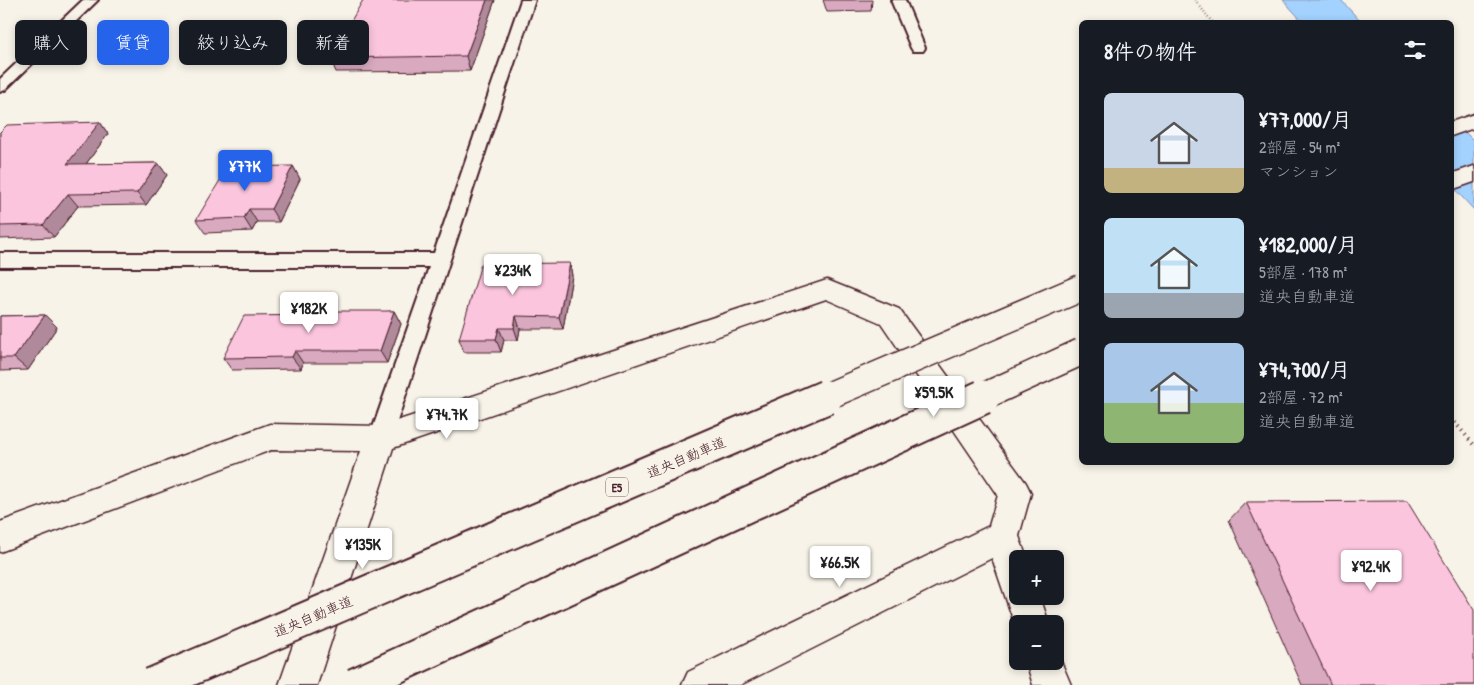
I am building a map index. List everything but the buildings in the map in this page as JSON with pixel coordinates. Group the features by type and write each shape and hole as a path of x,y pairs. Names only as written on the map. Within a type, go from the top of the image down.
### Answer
{"main road":[{"path":"1454,129 1474,120"},
{"path":"1454,182 1474,173"},
{"path":"0,537 270,437 381,439 827,288 890,316 1015,493 1002,536 1009,557"},
{"name":"道央自動車道","path":"152,685 1079,289"},
{"path":"355,685 1079,353"},
{"path":"298,685 381,439"},
{"path":"700,685 1002,536"},
{"path":"1047,670 1052,685"}],"lane":[{"path":"0,87 90,0"},
{"path":"381,439 528,0"},
{"path":"898,0 918,48"},
{"path":"0,260 442,260"}],"path":[{"path":"1196,0 1211,20"},
{"path":"1454,422 1474,445"}],"water":[{"path":"1283,0 1341,0 1359,20 1301,20"},
{"path":"1454,121 1474,141 1474,210 1454,188"}]}
